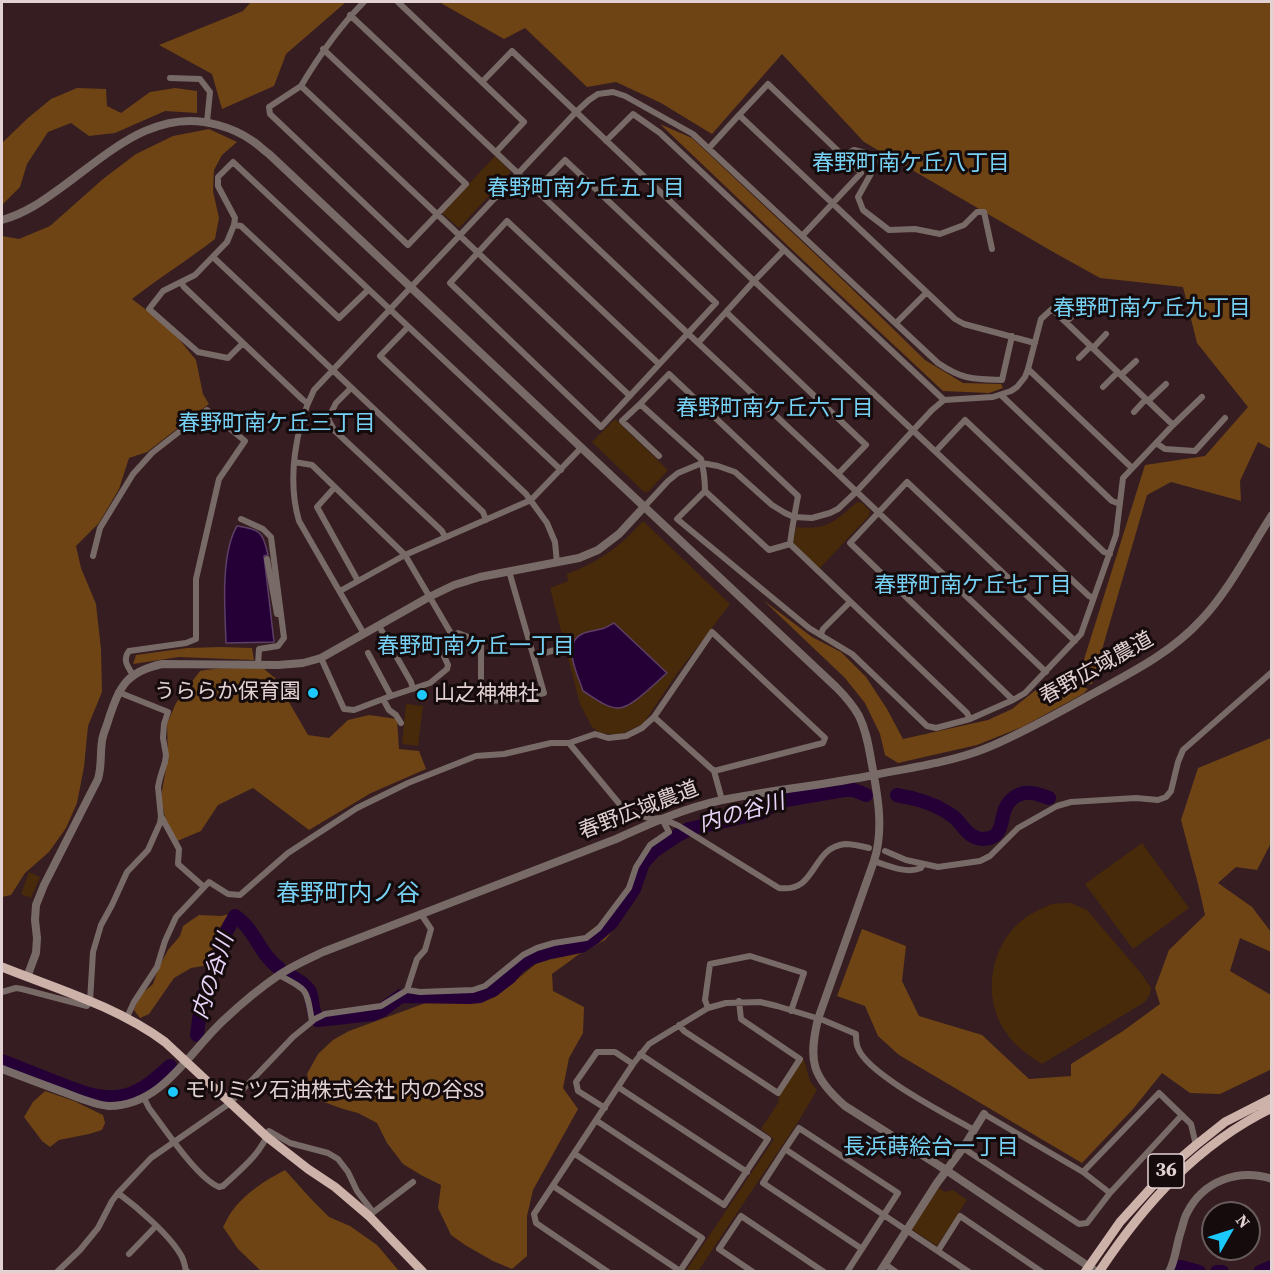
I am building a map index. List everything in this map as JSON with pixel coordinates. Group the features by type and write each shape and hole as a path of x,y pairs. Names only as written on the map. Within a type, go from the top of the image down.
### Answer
{"main road":[{"path":"2,967 90,1001 148,1029 267,1137 371,1214 423,1272"},
{"name":"36","path":"1093,1270 1120,1222 1169,1168 1225,1122 1272,1098"},
{"name":"36","path":"1093,1270 1175,1176 1230,1131 1272,1108"}],"street":[{"path":"323,49 466,184 408,245 270,114 269,107 300,86 323,49 350,15 364,2"},
{"path":"398,2 524,122 496,152"},
{"path":"350,15 1046,672"},
{"path":"482,82 512,51 1089,596 1094,598"},
{"path":"170,78 200,78 210,92 207,122"},
{"path":"709,148 768,84 861,173 803,235"},
{"path":"300,86 630,396"},
{"path":"364,634 299,521 292,481 301,425 308,403 314,390 390,309 576,112 598,94 613,92 625,96 684,128 709,148 938,363 952,372 970,379 1002,380 1012,336"},
{"path":"606,141 633,114 660,133 944,400"},
{"path":"739,115 955,319 964,324 1035,343"},
{"path":"2,220 35,207 124,141 147,129 168,122 190,120 207,122 230,129 250,139 269,154 836,687 850,702 867,737 880,820 874,861 818,1019 812,1052 815,1068 821,1081 845,1106 946,1170 1093,1270"},
{"path":"843,156 854,150 866,153 875,161 873,170 858,197 863,210 889,230 915,229 940,234 964,225 977,212 984,212 992,249"},
{"path":"536,190 565,160 716,303 601,427 450,283 507,221 659,364"},
{"path":"243,343 228,358 198,352 149,309 163,291 195,275 227,242 235,218 218,186 218,177 233,162 561,470"},
{"path":"234,225 240,226 339,318 368,290"},
{"path":"698,343 784,250"},
{"path":"213,257 483,512 486,520"},
{"path":"181,282 308,403"},
{"path":"896,324 926,293"},
{"path":"27,977 36,953 36,905 98,779 101,770 103,737 118,692 133,675 146,668 162,664 303,663 321,658 453,585 480,577 579,558 598,550 619,534 678,473 702,463 735,472 772,506 794,517 812,518 830,513 838,509 856,492 944,400 993,397 1017,387 1028,369 1041,319 1052,309 1173,425"},
{"path":"1066,322 1080,309"},
{"path":"726,312 866,445 838,474"},
{"path":"408,327 380,356 531,500 547,523 555,542 557,563"},
{"path":"1079,358 1106,334"},
{"path":"1103,387 1136,361"},
{"path":"1028,369 1132,468"},
{"path":"658,456 622,422 669,374 798,496 790,544"},
{"path":"1134,412 1166,384"},
{"path":"351,388 336,403 328,419 334,430 442,531 445,537"},
{"path":"1001,394 1112,501 1120,504"},
{"path":"640,404 701,459 705,469 705,491 677,519 809,628 852,654 927,726 936,728 970,718 1025,693 1081,634 1116,535 1123,478 1202,397"},
{"path":"93,556 100,528 133,474 152,453 207,410 245,441 219,479 196,579 196,639 186,643 129,651 126,655 127,666 133,675"},
{"path":"1156,443 1165,449 1195,451 1225,418"},
{"path":"936,451 965,420 1104,552 1110,554"},
{"path":"340,591 405,555 531,500 581,448"},
{"path":"294,462 312,465 405,555 452,635"},
{"path":"1013,700 850,543 907,482 1075,641"},
{"path":"335,487 317,507 358,581"},
{"path":"705,491 769,550 790,544"},
{"name":"春野広域農道","path":"2,1069 107,1106 128,1104 144,1098 159,1088 226,1018 279,975 323,952 680,812 722,800 874,775 960,757 984,749 1152,661 1189,633 1219,598 1272,515"},
{"path":"241,519 263,529 271,537 284,638 278,646 259,649 258,665"},
{"path":"790,544 970,718"},
{"path":"267,558 280,630 283,630"},
{"path":"452,635 458,633 480,642 481,693 488,701 520,699 544,693 509,571"},
{"path":"821,634 850,602"},
{"path":"379,626 413,689"},
{"path":"127,1017 157,967 176,917 209,882 228,894 240,895 288,853 357,808 408,783 476,756 504,754 551,743 569,743 595,734 608,738 626,736 642,728 654,717 712,632 825,738 823,743 714,771"},
{"path":"321,658 344,710 354,710 430,683 447,669 448,665 444,656 452,635"},
{"path":"534,656 562,648"},
{"path":"368,653 391,696"},
{"path":"885,851 906,860 938,867 980,861 990,856 1018,828 1057,806 1071,802 1136,798 1158,800 1166,797 1171,791 1178,762 1184,750 1272,672"},
{"path":"2,992 21,988 87,1006 90,1001 93,952 101,925 127,872 148,850 160,823 158,787 165,762 163,738 168,712 118,692"},
{"path":"383,699 401,723"},
{"path":"654,717 714,771 722,800"},
{"path":"569,743 622,807 651,819 661,818 679,826 779,888 789,890 805,881 822,855 830,849 843,844 855,844 868,848"},
{"path":"161,817 179,849 178,864 204,887"},
{"path":"57,1272 80,1250 98,1228 118,1193 152,1158 230,1103 293,1037 315,1019 381,1006 407,990 420,992 473,990 485,986 523,955 537,948 586,938 599,928 629,888 636,867 650,845 669,832 661,818"},
{"path":"874,861 895,868 916,870 923,864"},
{"path":"407,990 417,959 425,950 431,929 422,914"},
{"path":"708,1008 705,1000 710,964 750,956 804,973 792,1011"},
{"path":"279,975 303,988 315,1019"},
{"path":"679,1025 778,1093 800,1059 741,1019 739,1001"},
{"path":"608,1272 536,1223 534,1214 640,1054 649,1044 708,1008 726,1002 760,1002 818,1019 856,1034 858,1048 878,1071 892,1082 974,1130"},
{"path":"605,1108 578,1091 576,1082 597,1052 615,1052 633,1064"},
{"path":"597,1120 724,1205 747,1172 768,1139 640,1054"},
{"path":"618,1087 747,1172"},
{"path":"1083,1172 1159,1093 1191,1124 1196,1144"},
{"path":"144,1098 149,1108 197,1171 219,1187 223,1186 253,1157 269,1131 290,1143 328,1153 338,1159 348,1172 371,1214 413,1182"},
{"path":"896,1272 883,1268 984,1114 1083,1172 1110,1193"},
{"path":"963,1148 1079,1224 1086,1223 1110,1193 1182,1115"},
{"path":"847,1272 885,1215 898,1193 799,1128 763,1183 862,1249"},
{"path":"785,1149 969,1272"},
{"path":"553,1186 680,1271 702,1238 575,1154"},
{"path":"1168,1272 1175,1257 1179,1234 1187,1213 1208,1187 1223,1179 1241,1174 1260,1175 1272,1179"},
{"path":"118,1193 156,1226 183,1258 188,1272"},
{"path":"753,1272 719,1249 741,1216 824,1272"},
{"path":"938,1251 960,1216 1042,1272"},
{"path":"129,1254 156,1226"},
{"path":"1026,1272 1031,1264"}],"shaded area":[{"path":"251,2 346,2 286,54 274,86 222,109 212,74 159,45 243,11"},
{"path":"439,2 1271,2 1271,449 1258,442 1240,481 1241,501 1171,482 1147,495 1092,684 1078,685 1088,689 1083,694 1022,727 977,745 898,763 885,755 880,734 865,703 845,678 763,600 812,637 841,652 866,677 903,739 988,720 1012,709 1037,689 1053,695 1068,683 1076,685 1145,465 1205,456 1248,407 1197,343 1183,287 1100,278 1055,253 864,142 782,54 712,134 661,103 616,82 587,87 525,28 504,39"},
{"path":"77,88 106,89 107,106 121,113 150,92 175,88 197,91 197,113 165,111 115,133 89,136 71,123 48,132 27,164 20,187 2,205 2,143 51,99"},
{"path":"660,124 692,138 925,360 963,383 1001,384 1003,388 989,393 943,391"},
{"path":"209,129 237,142 222,155 214,170 213,191 219,218 215,239 132,299 170,328 196,360 203,394 209,404 147,452 129,458 119,489 99,523 76,546 81,568 96,604 101,649 102,692 88,726 84,767 77,803 66,828 49,852 25,873 11,895 2,897 2,236 19,239 50,226 103,179 136,154 173,136"},
{"path":"495,156 511,172 459,228 442,213"},
{"path":"615,419 668,470 648,492 643,491 592,442"},
{"path":"857,502 862,503 870,511 869,516 819,569 793,543 796,527 823,526 842,515"},
{"path":"643,521 730,604 676,675 643,724 621,734 600,733 592,727 580,704 550,588 568,581 567,574 590,564 609,552"},
{"path":"237,526 256,531 264,541 268,555 264,556 274,642 226,643 226,567 228,552"},
{"path":"614,623 667,673 629,705 617,708 604,704 583,691 572,652 576,639 582,634 603,629"},
{"path":"187,648 252,648 254,660 179,657 133,664 136,655"},
{"path":"263,668 275,678 308,735 329,738 348,720 369,715 397,719 399,749 419,751 426,769 371,793 309,830 253,788 218,805 201,831 175,842 166,824 161,796 168,758 167,724 176,703 200,671"},
{"path":"406,704 423,706 418,746 402,744"},
{"path":"1271,738 1271,843 1257,870 1236,867 1218,883 1252,907 1271,932 1271,952 1240,938 1230,971 1271,995 1272,1065 1270,1070 1220,1094 1190,1093 1162,1073 1133,1109 1082,1163 899,1055 878,1036 865,1006 837,996 862,929 906,946 902,981 919,1016 982,1035 1029,1079 1071,1076 1071,1064 1160,1004 1155,988 1169,950 1205,915 1181,820 1198,768"},
{"path":"1142,843 1189,908 1133,949 1085,884"},
{"path":"29,872 40,877 31,898 21,894"},
{"path":"1070,903 1087,910 1140,972 1151,988 1150,994 1145,1002 1042,1064 1013,1041 997,1016 992,982 994,965 1009,934 1021,922 1050,905"},
{"path":"234,913 215,958 203,966 191,968 174,978 149,1014 140,1018 134,1010 139,996 153,984 159,967 168,950 180,936 183,926 199,915 221,916"},
{"path":"608,917 619,923 605,940 578,955 552,974 553,991 584,1007 583,1033 569,1058 563,1088 578,1109 533,1190 527,1216 527,1256 512,1269 493,1261 451,1235 438,1208 441,1185 403,1164 387,1143 377,1123 358,1113 313,1098 307,1074 318,1054 333,1040 349,1031 442,997 471,1002 495,997 547,955 582,937"},
{"path":"801,1059 804,1060 810,1081 817,1090 698,1271 685,1272 774,1139 761,1129 778,1103 779,1097"},
{"path":"45,1091 74,1101 103,1115 105,1123 102,1130 59,1140 50,1147 42,1141 24,1117 33,1102"},
{"path":"285,1170 329,1217 350,1226 377,1245 399,1271 261,1271 238,1249 223,1227 243,1198"},
{"path":"939,1188 945,1192 953,1190 967,1200 937,1246 911,1229"}],"waterway":[{"name":"内の谷川","path":"286,974 300,981 308,989 318,1020 373,1014 401,996 480,996 493,990 531,958 581,946 595,937 611,923 634,889 643,863 654,851 689,829 760,813 780,801 844,790 854,790 866,795"},
{"name":"内の谷川","path":"897,795 920,800 940,809 954,817 969,834 982,839 997,833 1005,809 1015,796 1027,793 1049,798"},
{"name":"内の谷川","path":"197,1035 201,1005 227,930 235,916 248,928 267,956 279,968"},
{"name":"内の谷川","path":"2,1061 78,1091 107,1097 127,1095 139,1090 170,1066"},
{"path":"1178,1272 1181,1267 1199,1272"},
{"path":"1260,1272 1272,1267"},
{"path":"1217,1272 1222,1272"}],"place":[{"name":"うららか保育園","path":"313,693"},
{"name":"山之神神社","path":"422,695"},
{"name":"モリミツ石油株式会社 内の谷SS","path":"173,1092"}],"district":[{"name":"春野町南ケ丘八丁目","path":"911,164"},
{"name":"春野町南ケ丘五丁目","path":"586,189"},
{"name":"春野町南ケ丘九丁目","path":"1152,309"},
{"name":"春野町南ケ丘六丁目","path":"775,409"},
{"name":"春野町南ケ丘三丁目","path":"277,424"},
{"name":"春野町南ケ丘七丁目","path":"973,586"},
{"name":"春野町南ケ丘一丁目","path":"476,647"},
{"name":"春野町内ノ谷","path":"348,895"},
{"name":"長浜蒔絵台一丁目","path":"931,1148"}]}
